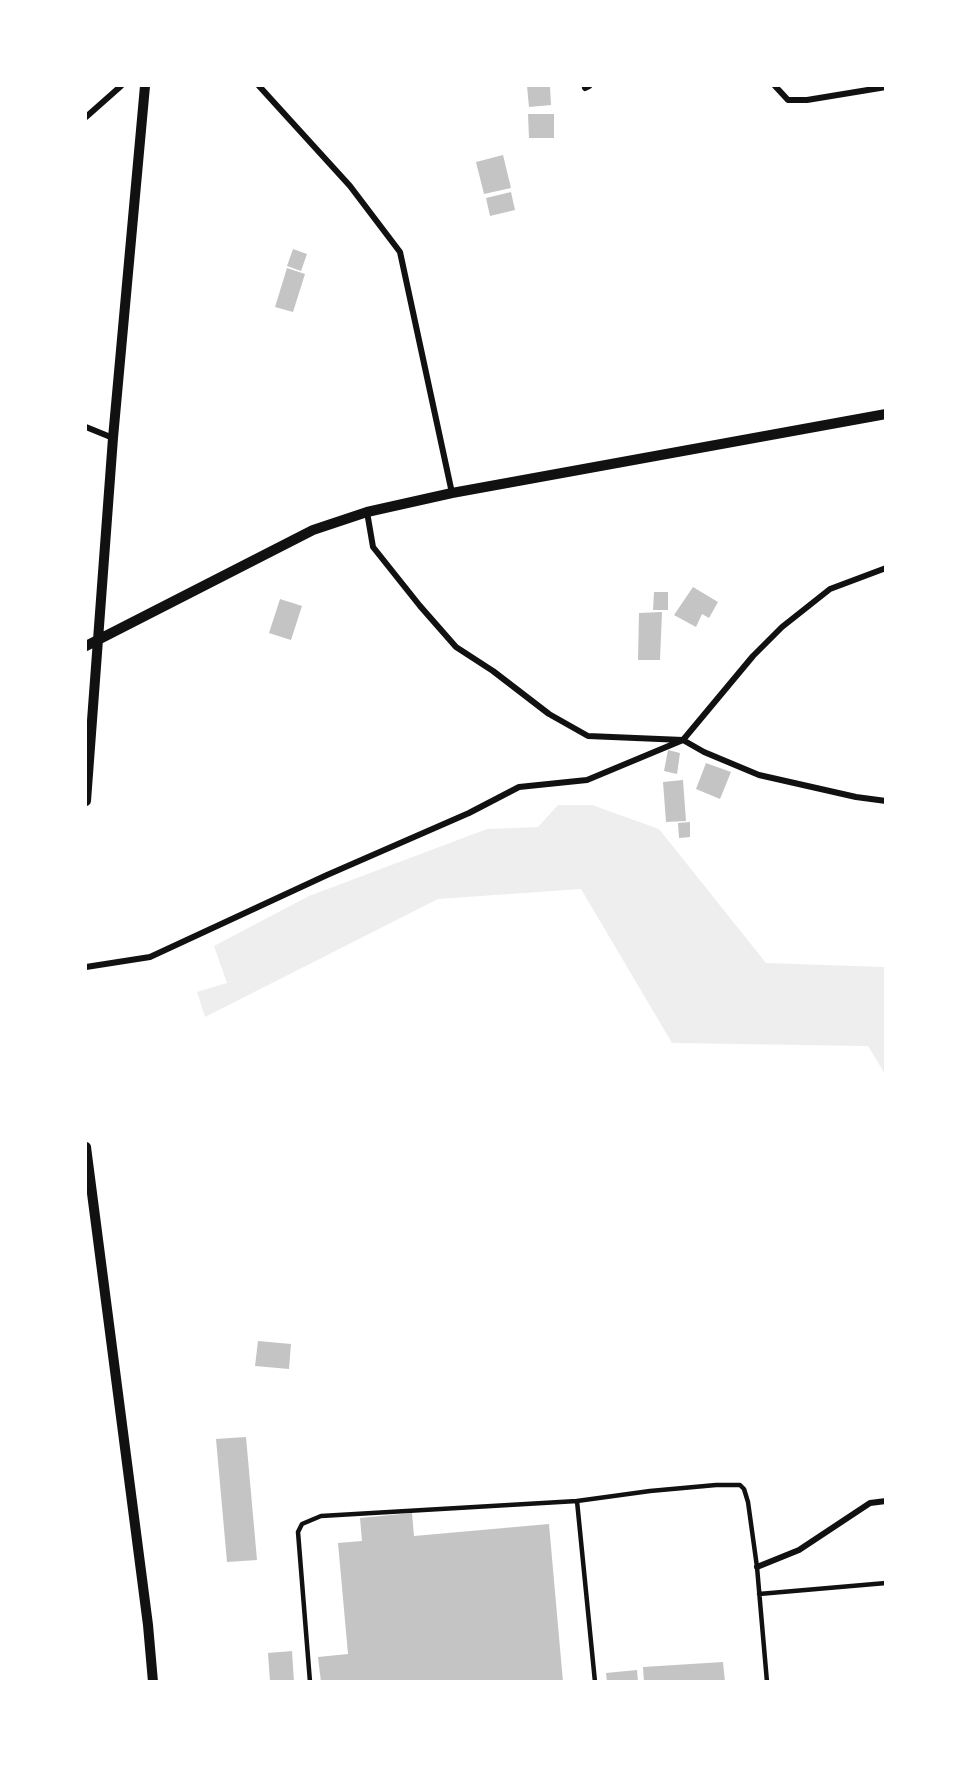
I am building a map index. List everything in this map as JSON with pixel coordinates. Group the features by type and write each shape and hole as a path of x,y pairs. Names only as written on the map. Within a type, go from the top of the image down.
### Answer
{"street":[{"path":"86,117 121,86"},
{"path":"86,801 113,438 145,86"},
{"path":"259,86 350,186 400,252 452,493"},
{"path":"775,86 788,100 807,100 885,87"},
{"path":"86,646 313,530 367,512 452,493 885,414"},
{"path":"86,427 113,438"},
{"path":"367,512 373,547 456,647 493,671 549,714 588,736 683,740 704,752 759,775 856,797 885,801"},
{"path":"86,967 150,957 327,875 469,813 519,787 586,780 683,740 753,656 782,627 830,589 885,568"},
{"path":"86,1147 148,1625 153,1682"},
{"path":"757,1567 799,1550 870,1503 885,1501"}],"lane":[{"path":"310,1682 298,1532 302,1524 321,1516 577,1501 716,1485 740,1485 744,1489 748,1502 757,1567 767,1682"},
{"path":"577,1501 595,1682"},
{"path":"759,1594 885,1584"}],"shaded area":[{"path":"558,805 592,805 659,829 766,963 885,967 885,1074 868,1046 672,1043 581,889 438,899 205,1017 197,992 227,983 214,946 309,896 487,829 538,827"}],"building":[{"path":"527,86 550,86 551,105 529,107"},
{"path":"528,114 554,114 554,138 529,138"},
{"path":"503,155 511,188 484,194 476,162"},
{"path":"511,192 515,210 490,216 486,198"},
{"path":"293,249 307,254 301,271 287,266"},
{"path":"287,268 305,274 293,312 275,307"},
{"path":"693,587 718,602 709,618 702,614 696,627 674,615"},
{"path":"654,592 668,592 668,610 653,610"},
{"path":"280,599 302,606 291,640 269,633"},
{"path":"662,612 660,660 638,660 639,613"},
{"path":"668,750 680,753 677,774 664,771"},
{"path":"706,763 731,772 720,799 696,789"},
{"path":"683,780 686,821 666,822 663,782"},
{"path":"690,822 690,837 679,838 678,823"},
{"path":"258,1341 291,1344 289,1369 255,1366"},
{"path":"246,1437 257,1560 227,1562 216,1439"},
{"path":"412,1513 414,1536 549,1524 563,1682 321,1682 318,1657 348,1654 338,1543 362,1541 360,1518"},
{"path":"292,1651 294,1682 270,1682 268,1653"},
{"path":"723,1662 725,1682 644,1682 643,1667"},
{"path":"637,1670 638,1682 607,1682 606,1673"}]}
